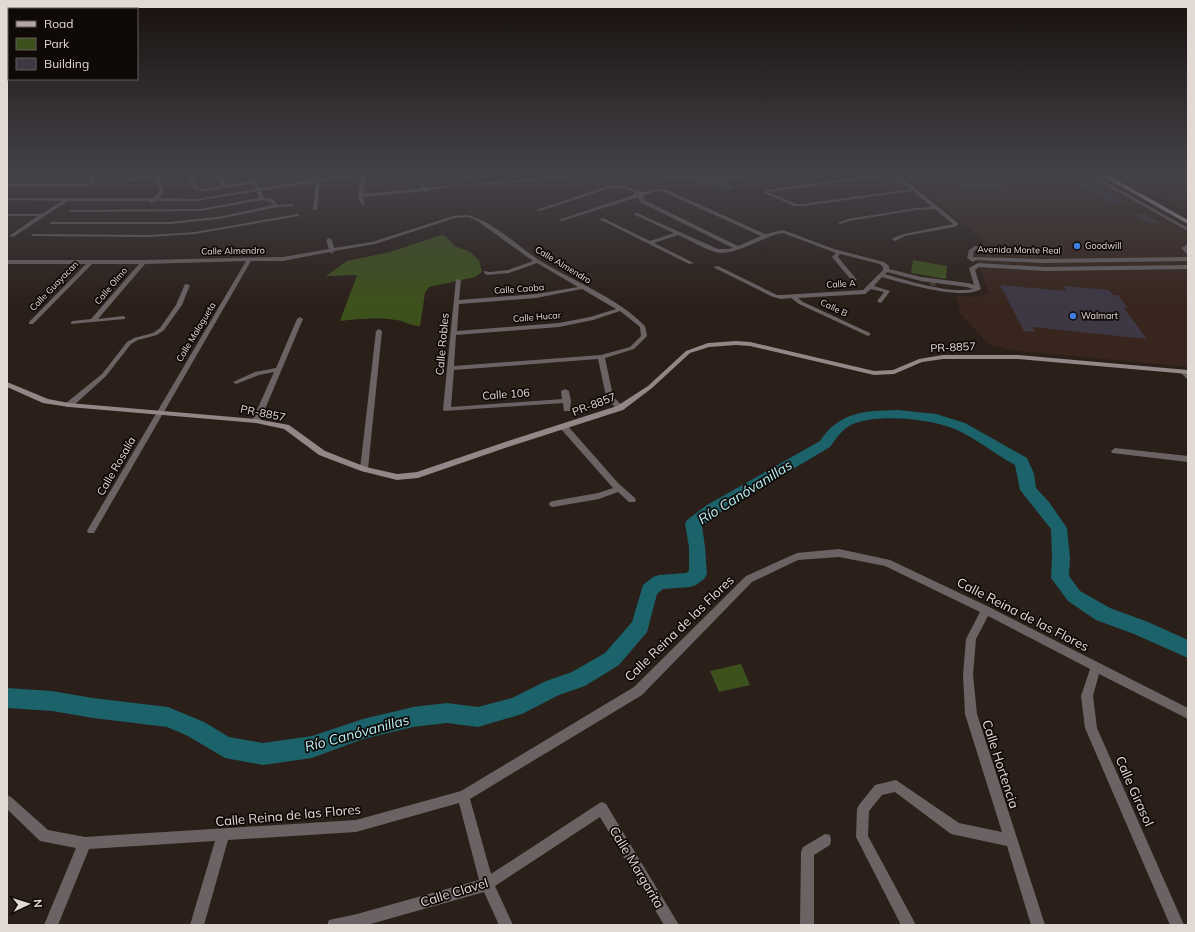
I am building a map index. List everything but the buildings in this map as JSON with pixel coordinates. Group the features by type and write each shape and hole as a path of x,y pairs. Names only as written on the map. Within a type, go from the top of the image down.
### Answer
{"main road":[{"path":"1178,216 1188,222"}],"street":[{"path":"11,236 41,216"},
{"path":"117,227 131,216"},
{"path":"52,223 192,221 220,216"},
{"path":"33,235 148,236 195,233 289,216"},
{"name":"Calle Almendro","path":"7,262 143,262 283,259 332,252 373,243 455,217 462,216"},
{"name":"Calle Almendro","path":"450,368 600,357 632,348 644,336 643,327 621,309 537,261 478,219 470,216"},
{"path":"560,220 571,216"},
{"path":"643,216 717,251 724,252 738,248 777,231 839,252 882,263 886,266 886,270 921,279 968,285 978,289"},
{"path":"674,216 738,248"},
{"path":"722,216 765,236"},
{"path":"840,223 848,220 873,216"},
{"path":"895,238 954,226 956,224 946,216"},
{"path":"1164,216 1188,230"},
{"path":"601,220 691,263"},
{"path":"106,236 112,231"},
{"path":"650,243 679,233"},
{"path":"329,240 332,252"},
{"path":"1188,246 1184,248 1188,252"},
{"path":"978,289 972,268 978,265 970,258 972,250 975,248 1009,249"},
{"path":"839,252 835,257 854,280"},
{"name":"Avenida Monte Real","path":"970,258 1043,261 1188,259"},
{"name":"Calle Malagueta","path":"159,412 249,260"},
{"path":"486,272 489,274 509,271 537,261"},
{"name":"Calle Guayacan","path":"32,322 90,262"},
{"name":"Calle Olmo","path":"93,321 143,262"},
{"name":"Avenida Monte Real","path":"978,265 1017,269 1188,267"},
{"name":"Calle A","path":"716,267 775,296 793,297 865,292 886,270"},
{"path":"881,275 952,290 971,292 978,289"},
{"path":"921,279 927,284"},
{"name":"Calle Robles","path":"447,409 458,280"},
{"path":"939,284 946,283"},
{"path":"69,405 104,375 129,343 136,339 155,334 162,329 179,305 188,285"},
{"name":"Calle Caoba","path":"456,302 540,297 584,287"},
{"path":"871,287 887,291 880,301"},
{"name":"Calle B","path":"793,297 801,303 868,334"},
{"name":"Calle Hucar","path":"453,333 559,325 591,319 621,309"},
{"path":"73,323 123,318"},
{"path":"256,421 300,319"},
{"path":"364,469 379,331"},
{"name":"PR-8857","path":"7,384 46,401 69,405 256,421 286,427 322,453 364,469 397,477 418,475 620,408 650,387 688,352 708,345 736,343 750,344 874,373 894,372 921,360 943,357 1018,357 1186,373"},
{"path":"600,357 610,396 620,408"},
{"path":"236,382 257,373 279,369"},
{"name":"Calle 106","path":"447,409 567,405 565,391"},
{"name":"Calle Rosalía","path":"91,531 159,412"},
{"path":"564,427 618,488 632,500"},
{"path":"1115,451 1188,459"},
{"path":"553,504 599,496 618,488"},
{"name":"Calle Reina de las Flores","path":"7,801 45,836 85,843 356,826 463,796 638,690 749,579 797,557 839,553 887,563 986,610 1188,714"},
{"name":"Calle Hortencia","path":"986,610 971,639 968,675 971,714 1038,925"},
{"name":"Calle Girasol","path":"1096,666 1087,696 1091,728 1177,925"},
{"path":"909,925 862,838 863,809 879,789 896,786 956,829 1012,841"},
{"path":"463,796 487,884 506,925"},
{"name":"Calle Clavel","path":"334,925 357,923 487,884 602,808"},
{"name":"Calle Margarita","path":"602,808 672,925"},
{"path":"197,925 223,835"},
{"path":"807,925 808,852 825,840"},
{"path":"50,925 85,843"}],"shaded area":[{"path":"955,216 1168,216 1188,228 1188,367 1010,350 989,344 960,313 957,296 978,297 989,293 975,255 974,245 988,244"}],"green space":[{"path":"441,235 445,236 455,246 470,252 479,260 482,272 475,277 429,287 425,293 420,326 389,319 340,321 357,275 326,276 347,261 390,252"},
{"path":"913,260 947,266 946,279 911,273"},
{"path":"741,664 750,685 719,692 710,671"}],"waterway":[{"name":"Río Canóvanillas","path":"7,698 52,701 93,708 168,717 196,729 225,747 263,754 312,747 363,729 413,717 447,713 478,717 515,707 553,688 578,679 612,659 640,626 649,590 659,582 690,580 698,574 697,547 693,524 713,509 825,444 834,431 844,423 850,420 872,416 898,414 936,418 960,426 1022,462 1026,474 1028,490 1043,506 1059,528 1061,558 1060,578 1074,596 1103,614 1141,628 1188,649"}],"tunnel":[{"path":"930,282 939,284"}],"place":[{"name":"Goodwill","path":"1077,246"},
{"name":"Walmart","path":"1073,316"}]}
